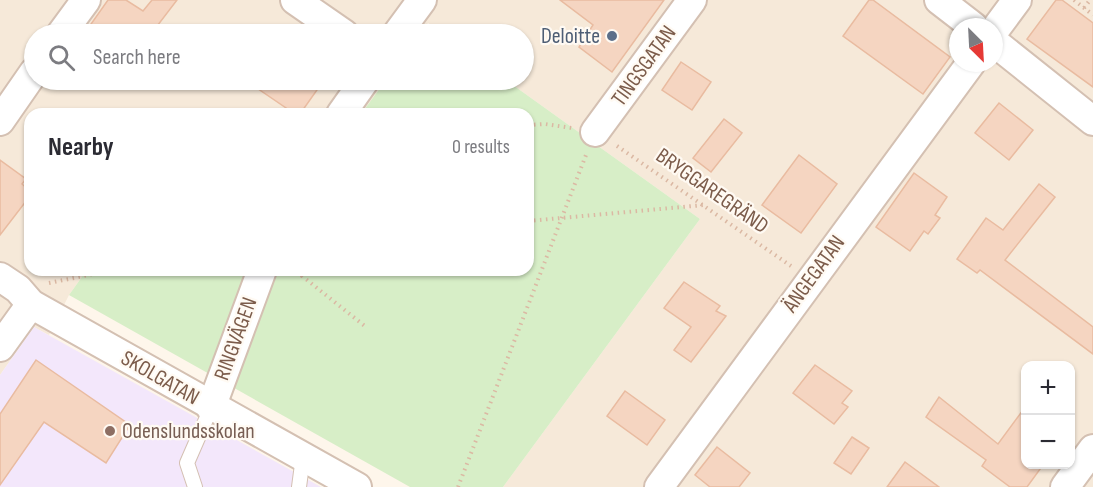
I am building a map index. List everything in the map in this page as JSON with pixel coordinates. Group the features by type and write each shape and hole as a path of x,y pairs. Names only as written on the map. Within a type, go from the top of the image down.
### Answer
{"street":[{"path":"68,24 86,0"},
{"path":"295,0 330,24"},
{"path":"405,24 422,0"},
{"name":"TINGSGATAN","path":"595,132 692,0"},
{"path":"939,0 962,18"},
{"path":"1003,19 1017,0"},
{"path":"1003,49 1093,122"},
{"name":"ÄNGEGATAN","path":"659,487 963,72"},
{"path":"0,121 24,86"},
{"path":"345,108 358,90"},
{"name":"RINGVÄGEN","path":"211,408 260,276"},
{"path":"0,347 16,290"},
{"name":"SKOLGATAN","path":"16,290 211,408 357,487"},
{"path":"1065,487 1093,449"}],"lane":[{"path":"195,487 187,463 211,408"},
{"path":"299,487 303,457"}],"path":[{"path":"1074,0 1093,15"},
{"path":"1084,8 1090,0"},
{"path":"458,487 595,132 544,124 534,125"},
{"name":"BRYGGAREGRÄND","path":"595,132 705,205 810,279"},
{"path":"534,220 705,205"},
{"path":"16,290 84,276"},
{"path":"302,276 366,327"}],"shaded area":[{"path":"0,0 1093,0 1093,487 503,487 700,219 520,90 534,90 534,24 24,24 24,90 379,90 365,108 24,108 24,276 83,276 69,295 49,335 34,327 0,375"},
{"name":"Odenslundsskolan","path":"34,327 321,487 0,487 0,375"}],"green space":[{"path":"379,90 520,90 700,219 503,487 410,487 69,295 83,276 534,276 534,108 365,108"}],"building":[{"path":"108,0 126,0 143,11 152,0 177,0 159,24 91,24"},
{"name":"Deloitte","path":"560,0 664,0 612,72 579,47 593,25"},
{"path":"869,0 873,0 949,58 923,94 843,36"},
{"path":"1056,0 1062,0 1093,23 1093,87 1027,39"},
{"path":"681,62 711,82 692,110 662,90"},
{"path":"260,90 317,90 304,108 286,108"},
{"path":"999,103 1033,130 1009,160 975,133"},
{"path":"724,119 742,133 711,172 693,158"},
{"path":"799,155 837,184 801,233 762,205"},
{"path":"0,160 24,178 22,184 24,186 24,204 0,235"},
{"path":"914,173 947,197 935,215 940,218 928,234 924,231 910,251 876,227"},
{"path":"1039,184 1055,197 1005,260 1093,327 1093,354 980,270 977,273 957,259 986,218 1003,230"},
{"path":"684,282 720,306 716,311 726,316 691,362 674,350 691,327 664,308"},
{"path":"36,360 130,425 106,463 44,422 0,485 0,414"},
{"path":"815,365 852,391 842,403 848,407 834,424 793,393"},
{"path":"625,391 665,420 647,445 607,416"},
{"path":"939,397 998,444 1021,413 1021,469 1040,469 1027,487 1010,487 982,466 986,460 926,417"},
{"path":"852,437 869,448 851,474 834,463"},
{"path":"717,447 750,473 739,487 710,487 695,475"},
{"path":"905,462 939,487 887,487"}],"place":[{"name":"Deloitte","path":"612,36"},
{"name":"Odenslundsskolan","path":"110,431"}]}
